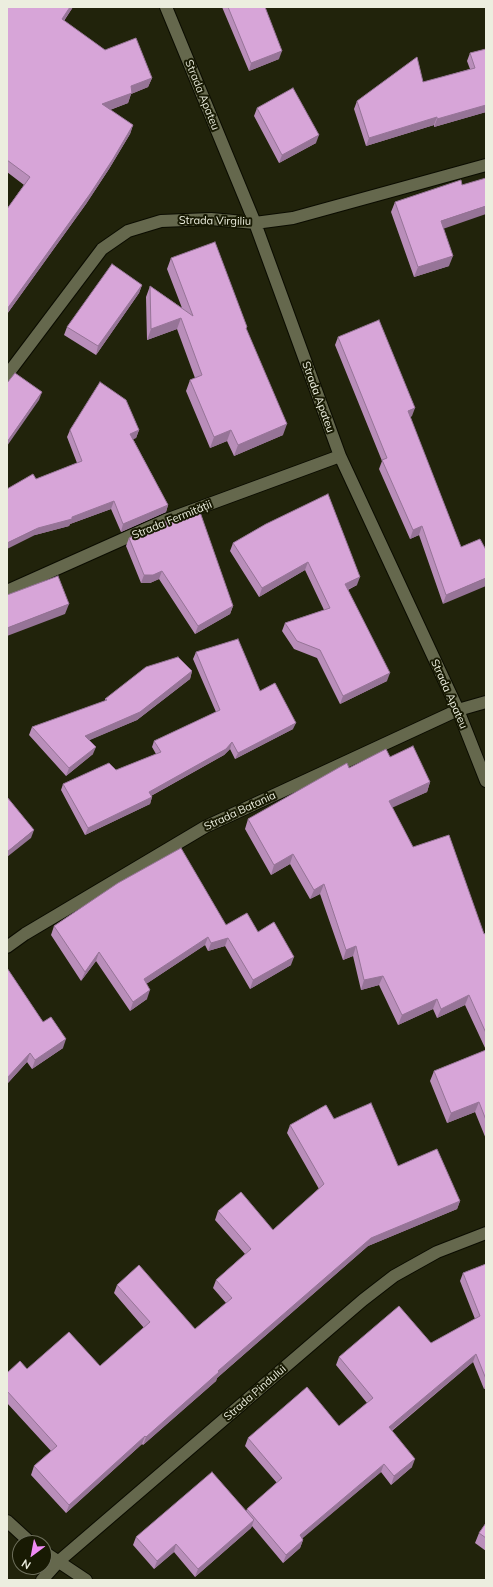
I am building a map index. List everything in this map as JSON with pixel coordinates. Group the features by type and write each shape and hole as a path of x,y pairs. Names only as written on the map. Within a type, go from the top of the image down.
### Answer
{"street":[{"name":"Strada Apateu","path":"166,7 254,223 340,456 458,710 486,781"},
{"name":"Strada Virgiliu","path":"7,375 102,249 128,231 161,221 211,219 254,223 293,218 486,165"},
{"name":"Strada Fermității","path":"7,591 166,520 340,456"},
{"name":"Strada Batania","path":"7,946 205,827 458,710 486,702"},
{"name":"Strada Pindului","path":"42,1580 59,1561 351,1310 394,1276 437,1252 486,1233"},
{"path":"7,1521 22,1535"},
{"path":"52,1557 86,1580"}],"building":[{"path":"7,7 70,7 62,19 105,50 136,38 152,78 131,86 132,93 102,104 133,125 90,194 7,309 7,209 30,177 7,160"},
{"path":"228,7 265,7 282,51 251,63"},
{"path":"486,49 486,105 437,119 437,117 369,138 357,101 417,57 423,82 475,68 470,53"},
{"path":"293,88 319,135 282,155 257,108"},
{"path":"486,178 486,206 441,221 453,256 418,267 395,202 461,180 462,185"},
{"path":"215,242 247,327 246,328 287,424 238,445 231,430 214,437 190,380 202,375 181,318 151,329 150,286 193,316 171,258"},
{"path":"112,264 142,285 98,346 67,327"},
{"path":"379,320 415,408 408,411 461,547 480,539 486,550 486,578 446,595 422,526 413,530 382,460 387,458 338,337"},
{"path":"15,373 42,392 7,442 7,383"},
{"path":"100,382 126,400 139,430 130,434 168,505 123,524 114,501 72,517 72,519 38,528 7,543 7,489 33,474 36,479 82,461 70,430"},
{"path":"328,494 360,577 345,584 390,673 343,696 320,650 297,641 285,623 330,608 308,562 262,588 233,543 266,524"},
{"path":"200,512 233,606 198,626 162,571 153,575 144,575 129,538 176,517 178,520"},
{"path":"58,576 69,604 7,628 7,595"},
{"path":"238,639 260,691 275,683 296,723 238,753 232,742 226,749 149,792 152,797 88,828 63,784 109,763 116,770 161,752 154,741 220,710 196,652"},
{"path":"178,657 192,671 140,712 85,736 96,747 69,768 32,727 107,700 105,699 146,667"},
{"path":"413,746 430,782 389,801 413,847 449,835 484,934 486,933 486,1033 469,995 441,1009 437,999 402,1015 383,976 364,980 356,946 346,950 324,884 314,890 293,854 274,865 248,819 347,763 349,768 386,749 390,757"},
{"path":"7,797 34,830 7,852"},
{"path":"181,848 226,925 247,913 258,932 274,922 294,957 253,980 228,938 211,943 208,937 144,979 150,990 133,1002 99,952 85,972 54,926 118,883"},
{"path":"7,968 43,1022 51,1017 66,1039 35,1060 30,1053 7,1078"},
{"path":"486,1050 486,1120 479,1102 451,1113 434,1071"},
{"path":"371,1103 398,1166 437,1149 460,1201 371,1238 218,1371 219,1372 146,1437 145,1436 69,1505 34,1466 57,1446 7,1391 7,1373 20,1361 27,1369 69,1332 100,1366 150,1322 117,1285 139,1265 195,1329 232,1298 216,1280 251,1249 218,1211 241,1192 273,1230 324,1184 290,1125 326,1105 334,1119"},
{"path":"486,1264 486,1379 476,1354 389,1427 415,1459 394,1476 384,1464 300,1535 303,1540 286,1555 247,1509 282,1478 248,1438 307,1387 339,1426 373,1398 339,1357 399,1306 431,1343 480,1316 463,1273"},
{"path":"212,1472 254,1520 198,1569 176,1544 157,1561 136,1537"},
{"path":"486,1523 486,1538 479,1533"}]}
